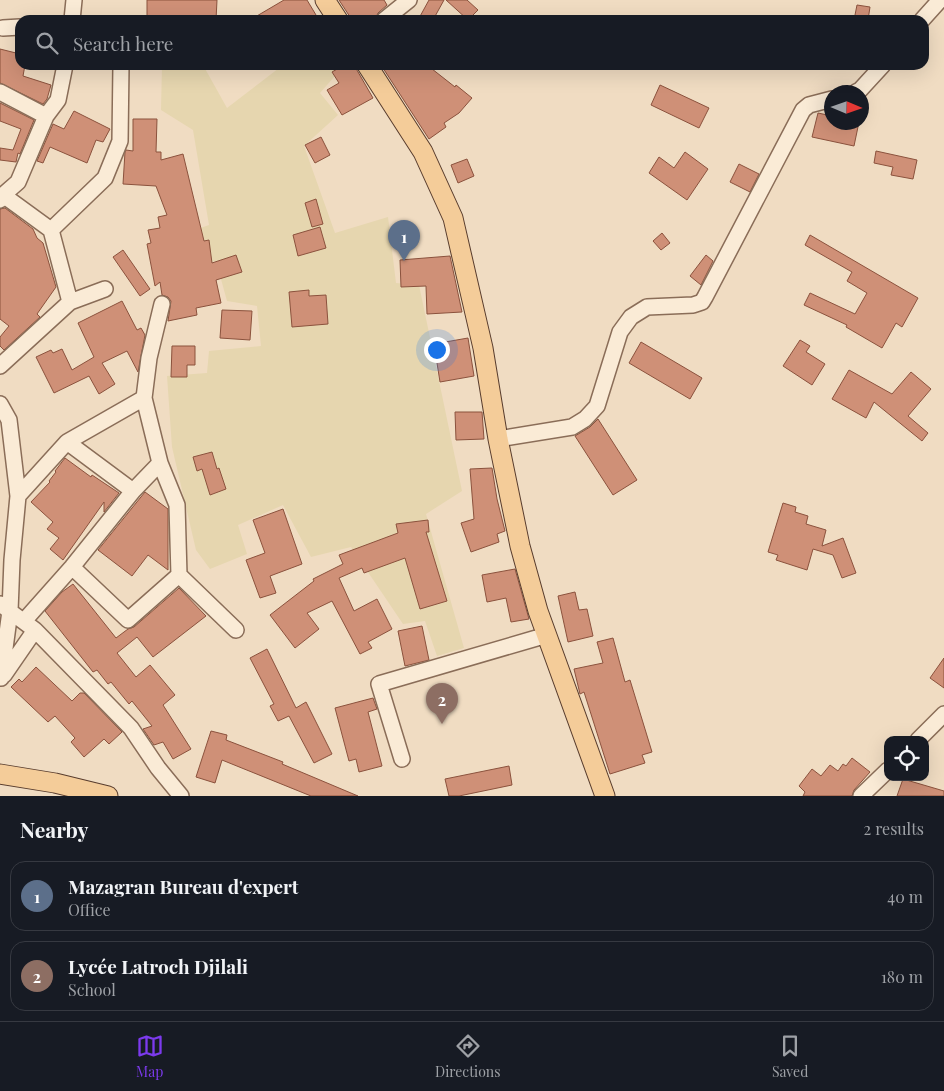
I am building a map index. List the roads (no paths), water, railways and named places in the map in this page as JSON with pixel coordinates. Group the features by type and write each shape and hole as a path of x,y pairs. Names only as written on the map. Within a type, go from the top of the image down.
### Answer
{"main road":[{"path":"324,0 334,15"},
{"path":"370,70 423,152 454,218 483,348 498,439 520,546 538,611 606,796"},
{"path":"0,774 54,783 108,796"}],"street":[{"path":"72,15 74,0"},
{"path":"390,15 409,0"},
{"path":"926,15 940,0"},
{"path":"3,28 15,27"},
{"path":"63,70 58,100 46,116 18,182 1,198 51,230 70,302"},
{"path":"51,230 105,178 120,141 121,70"},
{"path":"865,85 878,70"},
{"path":"0,92 46,116"},
{"path":"498,439 572,427 585,419 597,406 620,332 631,317 647,307 702,302 803,110 808,105 824,101"},
{"path":"0,366 70,302 105,289"},
{"path":"162,304 148,358 144,398 160,463 177,505 179,575 236,630"},
{"path":"18,496 67,442 144,398"},
{"path":"0,404 9,420 18,496 5,608 1,679"},
{"path":"67,442 133,491"},
{"path":"1,679 30,626 72,567 133,491 160,463"},
{"path":"72,567 128,620 179,575"},
{"path":"5,608 30,626 131,728 180,796"},
{"path":"402,759 379,684 547,635"},
{"path":"922,736 944,714"},
{"path":"861,796 884,774"}],"place":[{"name":"Mazagran Bureau d'expert","path":"404,261"},
{"name":"Lycée Latroch Djilali","path":"442,724"}]}
